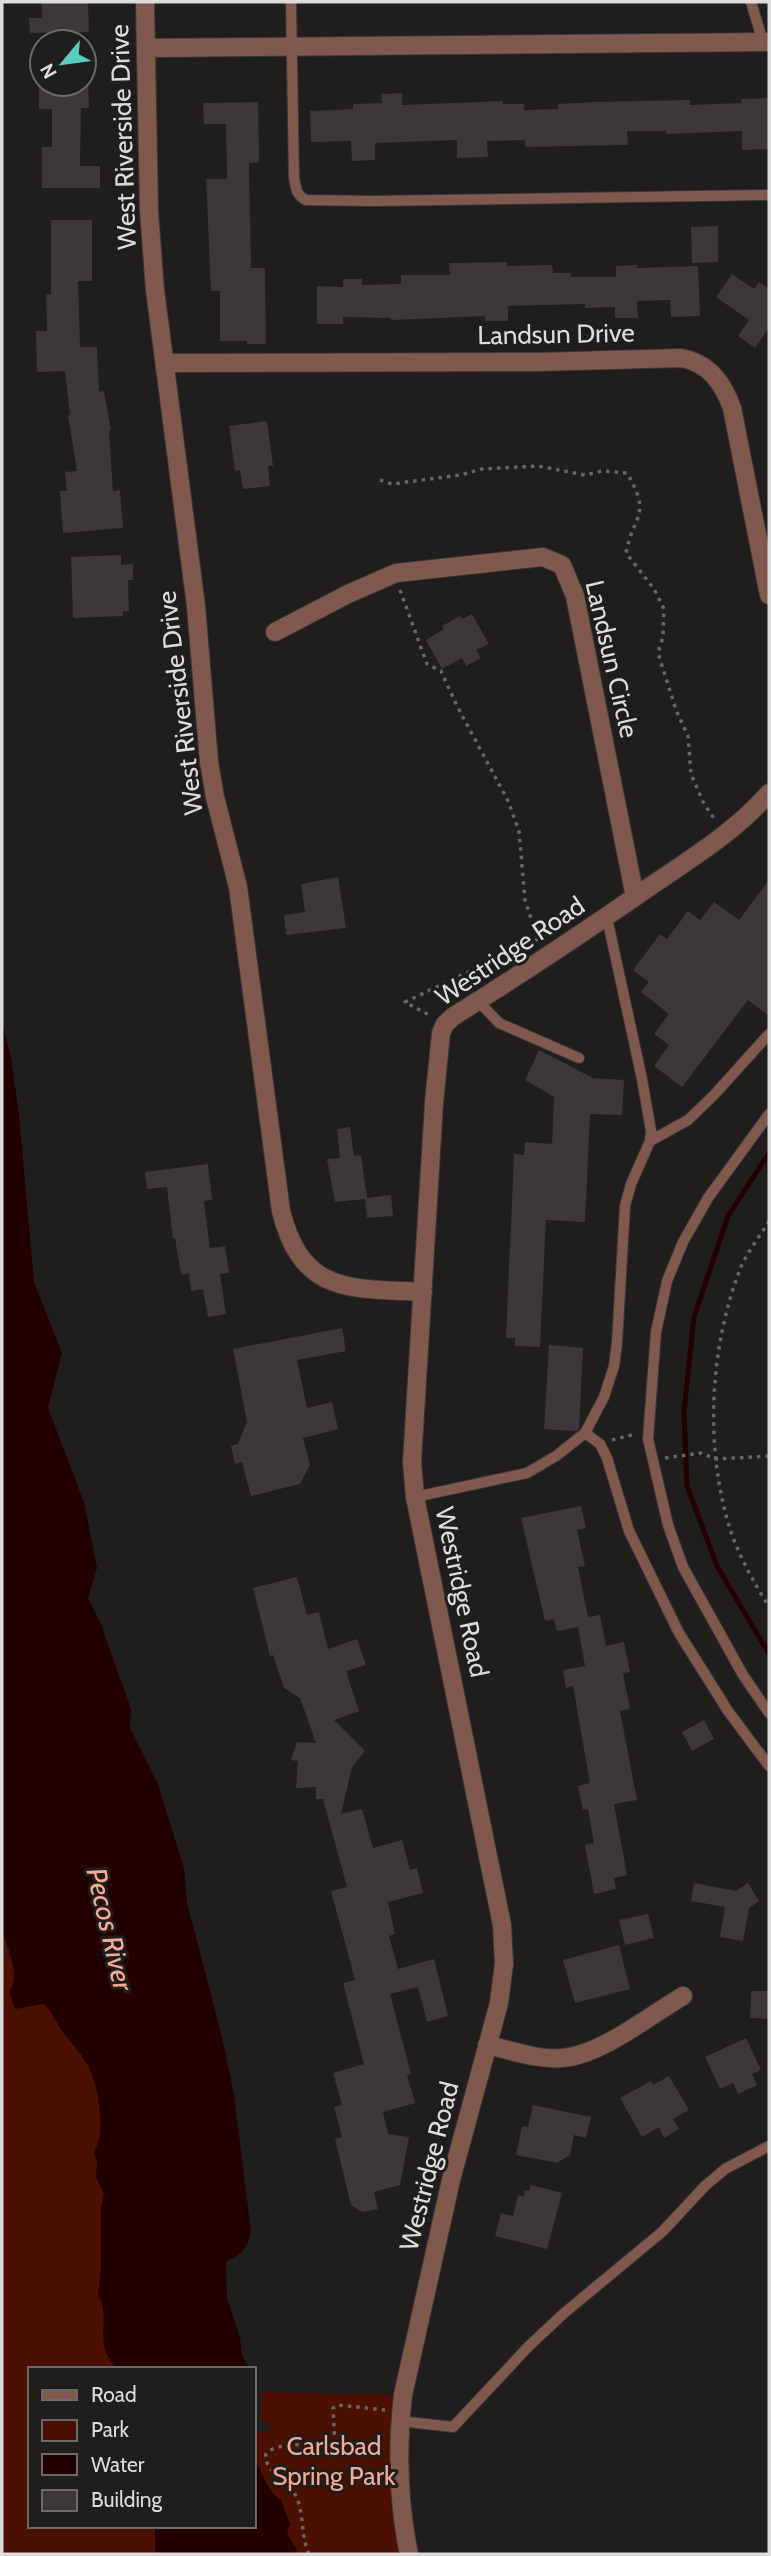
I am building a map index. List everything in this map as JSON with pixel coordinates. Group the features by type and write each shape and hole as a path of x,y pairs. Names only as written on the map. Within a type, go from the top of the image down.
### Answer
{"street":[{"name":"West Riverside Drive","path":"145,2 149,211 155,290 196,606 209,762 238,887 281,1211 287,1235 297,1253 308,1267 326,1280 348,1287 423,1292"},
{"path":"145,48 766,42"},
{"name":"Landsun Drive","path":"165,363 694,360 720,381 732,408 769,595"},
{"name":"Landsun Circle","path":"275,632 348,594 396,573 543,557 562,565 575,596 635,897"},
{"name":"Westridge Road","path":"409,2554 400,2489 400,2417 415,2334 486,2045 499,2003 504,1964 502,1925 415,1497 412,1462 439,1046 445,1024 607,918 728,833 751,814 769,793"},
{"path":"486,2045 545,2058 577,2056 607,2042 683,1996"}],"lane":[{"path":"291,2 294,178 300,197 306,200 769,195"},
{"path":"751,2 766,42"},
{"path":"415,1497 527,1473 556,1456 585,1433 604,1397 614,1366 625,1206 631,1184 650,1141 642,1079 607,918"},
{"path":"478,1001 499,1023 579,1058"},
{"path":"650,1141 688,1121 769,1034"},
{"path":"769,1114 708,1198 683,1242 667,1281 656,1332 649,1430 668,1525 683,1567 743,1675 769,1713"},
{"path":"585,1433 600,1444 607,1458 629,1531 656,1590 695,1662 769,1766"},
{"path":"400,2417 453,2427 537,2339 653,2239 705,2186 735,2163 769,2147"}],"path":[{"path":"380,480 392,484 482,470 538,466 585,475 601,471 627,473 640,500 640,512 626,553 654,589 664,609 663,637 658,653 676,710 688,736 691,774 704,804 717,823"},
{"path":"396,573 402,598 427,664 441,671 508,802 519,831 525,900 538,939 405,1002 445,1024"},
{"path":"769,1222 743,1265 729,1303 720,1339 716,1386 716,1459 726,1518 741,1557 769,1607"},
{"path":"600,1444 649,1430"},
{"path":"653,1460 701,1453 716,1459 769,1456"},
{"path":"309,2554 303,2542 297,2497 267,2465 266,2454 282,2445 335,2446 333,2408 338,2405 400,2417"}],"green space":[{"path":"2,1930 15,1974 14,1985 20,2009 44,2004 87,2063 97,2091 100,2130 94,2152 97,2163 96,2177 104,2194 101,2208 98,2295 103,2308 104,2346 114,2367 28,2367 28,2528 155,2528 157,2554 2,2554"},
{"name":"Carlsbad Spring Park","path":"262,2392 403,2395 409,2554 297,2554 286,2534 290,2524 281,2500 274,2495 256,2463 256,2433 269,2431 273,2425 263,2422"}],"water":[{"name":"Pecos River","path":"2,1022 11,1057 19,1115 34,1282 62,1353 48,1408 84,1502 97,1568 88,1598 100,1622 131,1709 130,1728 158,1784 184,1868 187,1902 234,2095 251,2231 243,2250 226,2262 227,2299 240,2337 242,2355 249,2367 114,2367 104,2346 103,2308 98,2295 101,2208 104,2194 96,2177 97,2163 94,2152 100,2126 99,2102 94,2081 87,2063 44,2004 15,2009 9,1991 13,1985 14,1970 2,1930"},
{"path":"256,2463 274,2495 281,2500 290,2524 287,2534 297,2554 157,2554 155,2528 256,2528"}],"building":[{"path":"42,2 88,2 89,28 30,28 29,18 42,18"},
{"path":"402,93 402,105 503,101 503,104 524,104 524,110 558,109 558,104 594,102 690,100 690,105 742,103 741,99 769,98 769,149 742,150 742,131 666,134 666,131 627,131 628,145 525,147 525,140 487,141 488,157 457,158 457,140 375,143 375,160 352,161 351,141 311,142 310,111 353,109 353,104 382,103 381,94"},
{"path":"39,98 89,98 89,108 81,108 80,166 100,166 100,188 42,188 42,147 52,147 52,109 39,109"},
{"path":"258,102 259,162 249,163 251,268 265,268 266,344 247,344 247,341 220,341 220,291 211,291 206,179 227,179 226,124 204,124 203,103"},
{"path":"51,220 92,220 92,281 78,281 80,347 97,347 99,392 104,391 111,430 113,491 120,490 123,528 63,533 60,491 67,491 65,472 77,471 68,415 65,371 37,372 36,331 47,331 46,295 51,294"},
{"path":"718,226 718,262 692,263 691,227"},
{"path":"507,262 507,266 552,265 553,273 571,273 571,277 616,277 616,266 698,266 700,316 671,317 670,300 637,301 638,318 615,318 615,307 585,308 585,304 508,306 508,321 485,321 485,316 391,320 343,317 343,324 317,324 317,286 343,287 343,279 362,279 362,285 401,284 401,275 450,275 449,263"},
{"path":"732,274 754,289 759,282 769,289 769,328 755,348 738,336 749,320 716,297"},
{"path":"267,421 273,466 268,466 270,486 243,489 240,470 235,471 229,426"},
{"path":"121,555 121,565 133,564 133,580 128,580 129,611 123,611 123,616 73,618 71,557"},
{"path":"472,614 489,644 476,650 481,658 466,666 462,658 442,669 426,640 444,629 442,626 460,616 462,619"},
{"path":"338,877 346,928 286,935 284,915 305,912 301,884"},
{"path":"769,880 769,1016 748,1000 682,1087 654,1066 669,1045 654,1034 669,1014 641,992 649,982 633,970 660,934 667,939 688,911 700,920 714,902 739,920"},
{"path":"539,1050 593,1078 624,1080 622,1115 590,1114 585,1222 546,1220 540,1347 515,1346 515,1338 506,1338 514,1154 524,1155 525,1142 552,1144 554,1097 525,1080"},
{"path":"350,1127 354,1156 361,1155 367,1198 391,1195 393,1216 367,1218 365,1199 335,1202 327,1159 340,1158 337,1129"},
{"path":"208,1164 212,1200 204,1201 210,1248 225,1246 229,1273 220,1274 226,1314 208,1317 203,1289 191,1291 189,1273 181,1275 175,1238 173,1239 167,1187 147,1189 145,1172"},
{"path":"342,1328 346,1351 297,1360 307,1408 332,1402 338,1429 303,1438 310,1465 300,1484 251,1496 242,1462 235,1464 231,1446 238,1444 247,1422 233,1349"},
{"path":"549,1345 583,1348 579,1429 576,1431 544,1429"},
{"path":"581,1506 586,1528 577,1530 585,1566 578,1567 588,1617 600,1615 606,1646 624,1642 630,1672 623,1673 630,1709 620,1711 637,1800 614,1804 627,1875 614,1878 616,1889 594,1894 585,1845 594,1843 588,1809 583,1810 578,1786 590,1783 573,1686 566,1688 563,1670 585,1666 578,1627 557,1631 554,1619 545,1621 521,1518"},
{"path":"297,1577 307,1615 319,1612 328,1649 357,1639 366,1665 346,1671 359,1711 334,1720 365,1751 352,1767 341,1814 362,1809 373,1848 402,1840 410,1870 417,1868 423,1893 388,1902 395,1934 389,1936 398,1969 434,1959 448,2016 427,2022 418,1987 390,1994 411,2074 407,2075 415,2103 383,2112 388,2134 409,2137 400,2185 374,2192 378,2209 362,2212 351,2205 335,2139 342,2137 334,2107 342,2105 333,2073 364,2064 343,1983 355,1980 331,1891 347,1887 323,1799 316,1799 316,1787 296,1788 298,1761 291,1760 297,1742 316,1743 300,1698 284,1688 273,1655 270,1656 253,1588"},
{"path":"704,1720 714,1739 692,1751 682,1732"},
{"path":"694,1883 736,1891 748,1883 759,1901 749,1908 743,1941 720,1937 725,1907 691,1901"},
{"path":"648,1914 654,1938 625,1945 619,1920"},
{"path":"619,1945 630,1989 575,2003 563,1960"},
{"path":"751,1991 769,1991 769,2019 750,2018"},
{"path":"746,2038 761,2070 752,2074 757,2085 738,2094 733,2083 720,2089 705,2057"},
{"path":"669,2076 689,2110 673,2119 679,2129 664,2138 659,2127 642,2137 620,2098 651,2081 653,2085"},
{"path":"533,2105 591,2117 586,2138 574,2135 570,2155 557,2163 516,2155 522,2126 528,2127"},
{"path":"531,2185 562,2193 547,2249 495,2236 501,2213 513,2216 518,2195 524,2197 525,2190 529,2191"}],"waterway":[{"path":"769,1153 728,1216 694,1317 684,1411 687,1486 717,1566 769,1654"}]}
